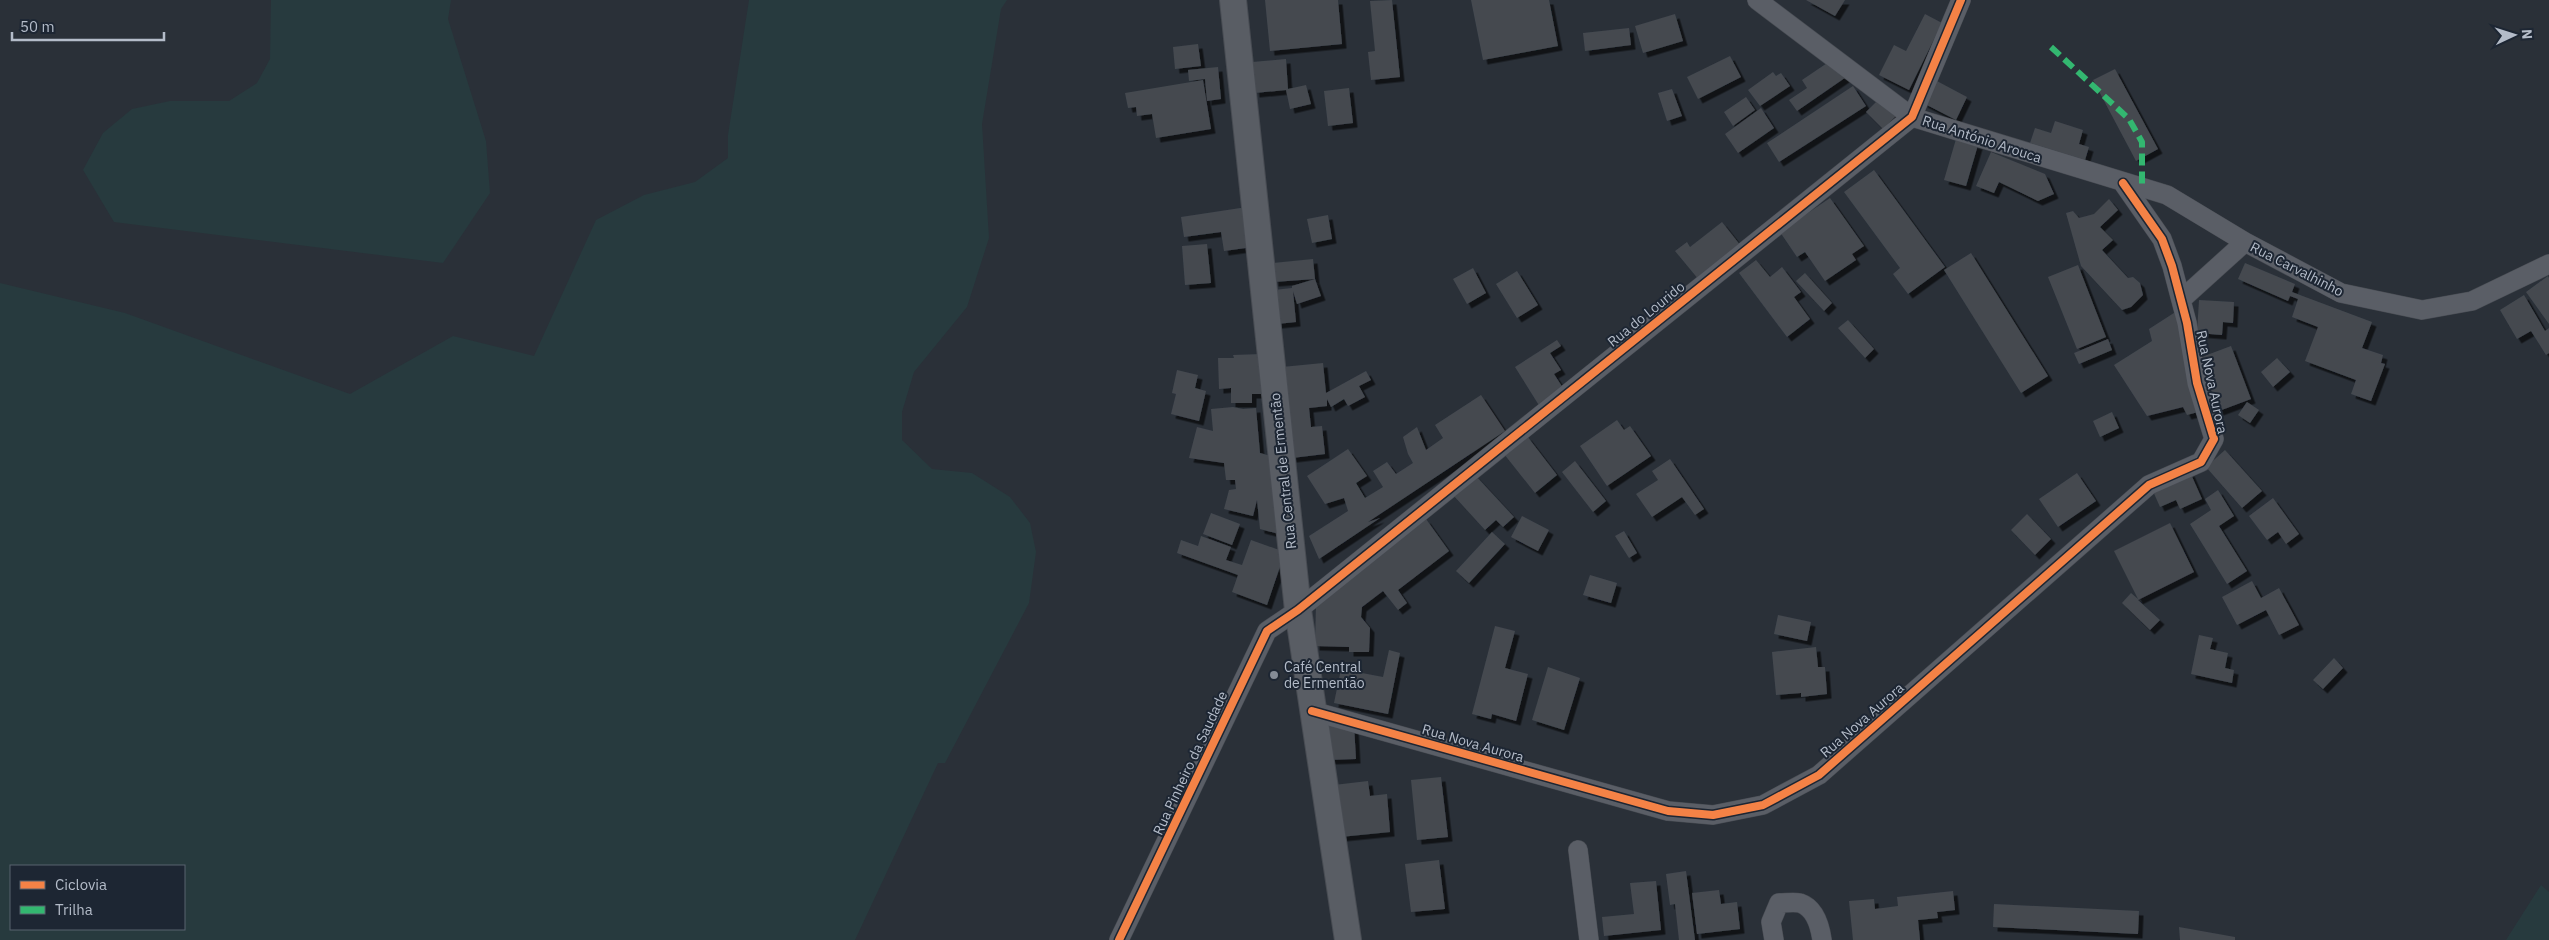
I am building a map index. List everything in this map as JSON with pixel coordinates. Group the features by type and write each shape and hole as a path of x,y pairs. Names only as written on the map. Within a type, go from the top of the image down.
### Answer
{"street":[{"name":"Rua Central de Ermentão","path":"1233,0 1298,610 1348,940"},
{"name":"Rua António Arouca","path":"1757,0 1912,117 2167,196 2245,242"},
{"name":"Rua do Lourido","path":"1298,610 1912,117 1961,0"},
{"name":"Rua Nova Aurora","path":"1312,711 1668,811 1713,815 1763,806 1818,775 2149,485 2201,462 2214,439 2197,382 2182,299 2162,239 2123,183"},
{"name":"Rua Carvalhinho","path":"2245,242 2341,293 2422,310 2472,301 2549,264"},
{"path":"2182,299 2245,242"},
{"name":"Rua Pinheiro da Saudade","path":"1119,940 1266,631 1298,610"},
{"path":"1578,850 1589,940"},
{"path":"1774,940 1771,922 1779,903 1800,903 1813,914 1820,928 1822,940"}],"green space":[{"path":"271,0 451,0 448,19 486,141 490,193 443,263 114,222 83,170 103,133 132,109 170,101 229,101 257,83 270,59"},
{"path":"749,0 1007,0 1001,9 982,124 989,238 967,307 914,372 902,412 902,440 932,469 972,473 1010,497 1030,523 1036,552 1029,603 945,763 938,763 855,940 0,940 0,283 125,313 350,394 453,336 534,356 596,220 644,195 695,182 728,158 728,135"},
{"path":"2541,885 2549,892 2549,940 2506,940"}],"building":[{"path":"1265,0 1338,0 1342,44 1270,51"},
{"path":"1392,0 1400,77 1371,80 1368,52 1375,51 1370,1"},
{"path":"1471,0 1549,0 1558,46 1483,60"},
{"path":"1806,0 1845,0 1835,16"},
{"path":"1675,14 1683,41 1643,53 1635,26"},
{"path":"1925,14 1942,23 1909,90 1879,75 1894,45 1906,51"},
{"path":"1629,28 1631,45 1585,51 1583,33"},
{"path":"1198,44 1201,66 1175,69 1173,47"},
{"path":"1839,55 1852,73 1797,111 1789,100 1807,88 1802,80"},
{"path":"1730,56 1741,77 1698,99 1687,77"},
{"path":"1286,59 1288,89 1306,85 1311,104 1290,109 1286,90 1255,93 1252,62"},
{"path":"1218,67 1221,99 1207,101 1205,79 1189,81 1188,70"},
{"path":"2115,69 2158,149 2136,161 2093,80"},
{"path":"1773,72 1776,76 1781,73 1790,86 1760,106 1748,90"},
{"path":"1203,80 1211,129 1156,138 1152,114 1137,116 1136,107 1128,108 1125,93"},
{"path":"1935,80 1967,97 1956,120 1923,103"},
{"path":"1853,86 1866,106 1779,162 1767,143"},
{"path":"1349,88 1353,123 1328,126 1324,91"},
{"path":"1672,89 1682,116 1667,121 1658,93"},
{"path":"1885,93 1902,110 1883,129 1866,112"},
{"path":"1746,97 1755,110 1733,126 1724,112"},
{"path":"1761,108 1774,128 1738,153 1725,134"},
{"path":"2055,121 2083,130 2079,144 2089,147 2085,160 2030,143 2035,128 2051,133"},
{"path":"1956,139 1978,145 1966,186 1944,180"},
{"path":"1991,152 2045,174 2054,194 2038,201 1999,182 1994,193 1976,186"},
{"path":"1874,170 1945,267 1908,294 1893,274 1900,268 1844,192"},
{"path":"1830,198 1864,246 1852,254 1856,260 1825,281 1805,252 1797,257 1780,232"},
{"path":"2109,199 2118,210 2100,227 2113,240 2102,250 2128,278 2133,277 2140,283 2143,295 2131,307 2122,310 2081,266 2066,213 2073,211 2079,218 2094,214"},
{"path":"1247,207 1253,247 1224,251 1221,232 1184,237 1181,217"},
{"path":"1328,215 1332,239 1312,243 1307,219"},
{"path":"1722,222 1741,246 1699,280 1675,251 1687,242 1690,247"},
{"path":"1207,244 1211,283 1185,285 1182,246"},
{"path":"1971,253 2048,376 2021,393 1944,270"},
{"path":"1313,259 1315,279 1274,282 1273,263"},
{"path":"1756,260 1770,277 1782,267 1801,292 1794,297 1810,319 1787,337 1739,273"},
{"path":"2245,263 2295,284 2292,292 2372,322 2362,348 2383,355 2381,363 2385,364 2371,401 2351,394 2356,380 2305,361 2318,327 2292,317 2298,299 2290,296 2288,301 2238,279"},
{"path":"2078,265 2106,337 2077,349 2048,277"},
{"path":"1473,268 1486,293 1467,304 1453,279"},
{"path":"1517,271 1538,305 1517,318 1496,284"},
{"path":"1805,273 1832,303 1824,311 1796,281"},
{"path":"2548,276 2549,278 2549,324 2526,292"},
{"path":"1315,279 1321,296 1297,304 1293,291 1296,322 1277,324 1274,290 1292,288 1292,286"},
{"path":"2524,295 2545,331 2549,328 2549,353 2546,355 2531,331 2517,339 2500,310"},
{"path":"2199,300 2234,302 2233,323 2223,322 2222,335 2197,333"},
{"path":"2177,311 2202,411 2187,415 2183,407 2147,416 2114,365 2152,341 2149,329"},
{"path":"1848,320 1874,349 1865,358 1838,328"},
{"path":"2108,339 2112,350 2079,364 2074,353"},
{"path":"1557,340 1561,346 1550,353 1561,370 1554,374 1565,391 1540,407 1515,367"},
{"path":"2231,346 2251,399 2219,411 2199,358"},
{"path":"1262,354 1264,394 1252,394 1252,403 1231,403 1231,388 1219,389 1218,358 1234,358 1233,355"},
{"path":"2277,358 2290,372 2273,387 2261,372"},
{"path":"1323,363 1326,393 1366,371 1371,380 1359,386 1365,397 1348,406 1344,399 1331,407 1327,399 1327,406 1309,408 1311,427 1322,426 1325,454 1292,458 1282,367"},
{"path":"1177,370 1198,375 1195,388 1206,391 1199,421 1171,414 1176,394 1172,393"},
{"path":"1481,395 1505,431 1368,522 1380,518 1319,559 1309,536 1348,511 1344,498 1325,504 1307,476 1348,449 1367,476 1356,483 1365,498 1383,487 1373,471 1387,462 1396,474 1413,463 1403,437 1417,427 1426,450 1443,438 1435,425"},
{"path":"2247,402 2259,410 2250,423 2238,415"},
{"path":"1233,407 1243,409 1256,408 1260,453 1275,457 1283,535 1260,529 1257,500 1253,516 1224,509 1229,490 1236,489 1235,480 1226,480 1224,463 1189,458 1197,427 1213,431 1211,409"},
{"path":"2112,412 2119,428 2100,437 2093,421"},
{"path":"1617,420 1624,430 1630,426 1651,456 1607,486 1580,446"},
{"path":"1527,436 1557,475 1535,493 1504,454"},
{"path":"2225,450 2262,491 2242,508 2206,467"},
{"path":"1670,459 1704,509 1695,515 1682,497 1652,517 1636,494 1658,480 1652,471"},
{"path":"1575,461 1606,501 1593,512 1562,472"},
{"path":"2190,472 2202,499 2180,509 2176,500 2160,507 2152,489"},
{"path":"2077,473 2096,501 2058,527 2039,499"},
{"path":"1475,475 1514,517 1503,527 1496,520 1485,530 1453,495"},
{"path":"2218,490 2234,516 2219,526 2247,571 2227,584 2190,524 2211,510 2205,499"},
{"path":"2273,498 2299,534 2286,544 2278,532 2267,540 2249,516"},
{"path":"1211,513 1240,524 1232,545 1203,534"},
{"path":"2027,514 2051,539 2035,555 2011,530"},
{"path":"1522,516 1549,530 1538,551 1511,537"},
{"path":"1426,519 1449,551 1398,590 1407,603 1398,610 1383,591 1362,607 1361,617 1370,628 1369,652 1349,652 1349,647 1315,646 1316,604"},
{"path":"2170,523 2194,572 2138,600 2160,620 2150,630 2122,603 2131,593 2138,599 2114,551"},
{"path":"1624,531 1637,553 1629,558 1615,536"},
{"path":"1492,532 1505,544 1469,583 1456,571"},
{"path":"1201,536 1231,547 1226,560 1242,565 1251,540 1285,552 1267,605 1232,592 1238,575 1177,553 1181,540 1198,546"},
{"path":"1590,575 1617,583 1611,603 1583,595"},
{"path":"2252,581 2261,598 2279,588 2299,625 2279,635 2266,610 2237,625 2222,597"},
{"path":"1778,615 1811,622 1807,641 1774,634"},
{"path":"1495,626 1515,631 1505,668 1528,674 1516,721 1492,714 1491,719 1472,714"},
{"path":"2199,635 2213,638 2210,649 2228,653 2225,668 2234,670 2232,683 2191,674"},
{"path":"1816,647 1818,667 1825,667 1827,694 1801,697 1801,693 1776,695 1772,652"},
{"path":"1389,650 1400,653 1388,714 1334,703 1341,669 1383,677"},
{"path":"2334,658 2343,668 2323,689 2313,680"},
{"path":"1548,667 1580,678 1564,730 1532,720"},
{"path":"1354,725 1356,759 1328,760 1326,726"},
{"path":"1441,777 1448,837 1417,840 1411,780"},
{"path":"1368,781 1370,796 1387,794 1390,832 1340,837 1334,785"},
{"path":"1439,860 1445,909 1411,912 1405,864"},
{"path":"1686,871 1695,940 1679,940 1675,904 1670,905 1666,874"},
{"path":"1656,881 1661,930 1604,936 1602,917 1634,914 1630,883"},
{"path":"1719,890 1721,904 1737,902 1740,929 1697,934 1692,893"},
{"path":"1953,891 1955,910 1937,912 1938,918 1918,920 1920,940 1853,940 1849,901 1874,899 1875,909 1898,906 1897,897"},
{"path":"1994,904 2139,911 2138,934 1993,927"},
{"path":"2179,927 2235,937 2235,940 2180,940"}],"marked path":[{"path":"2051,47 2129,119 2142,142 2142,189"}],"cycle path":[{"path":"1119,940 1267,631 1298,610 1912,117 1961,0"},
{"path":"1312,711 1668,811 1713,815 1763,805 1819,775 2149,485 2201,462 2214,439 2197,383 2187,323 2172,266 2162,239 2123,183"}],"place":[{"name":"Café Central de Ermentão","path":"1274,675"}]}
